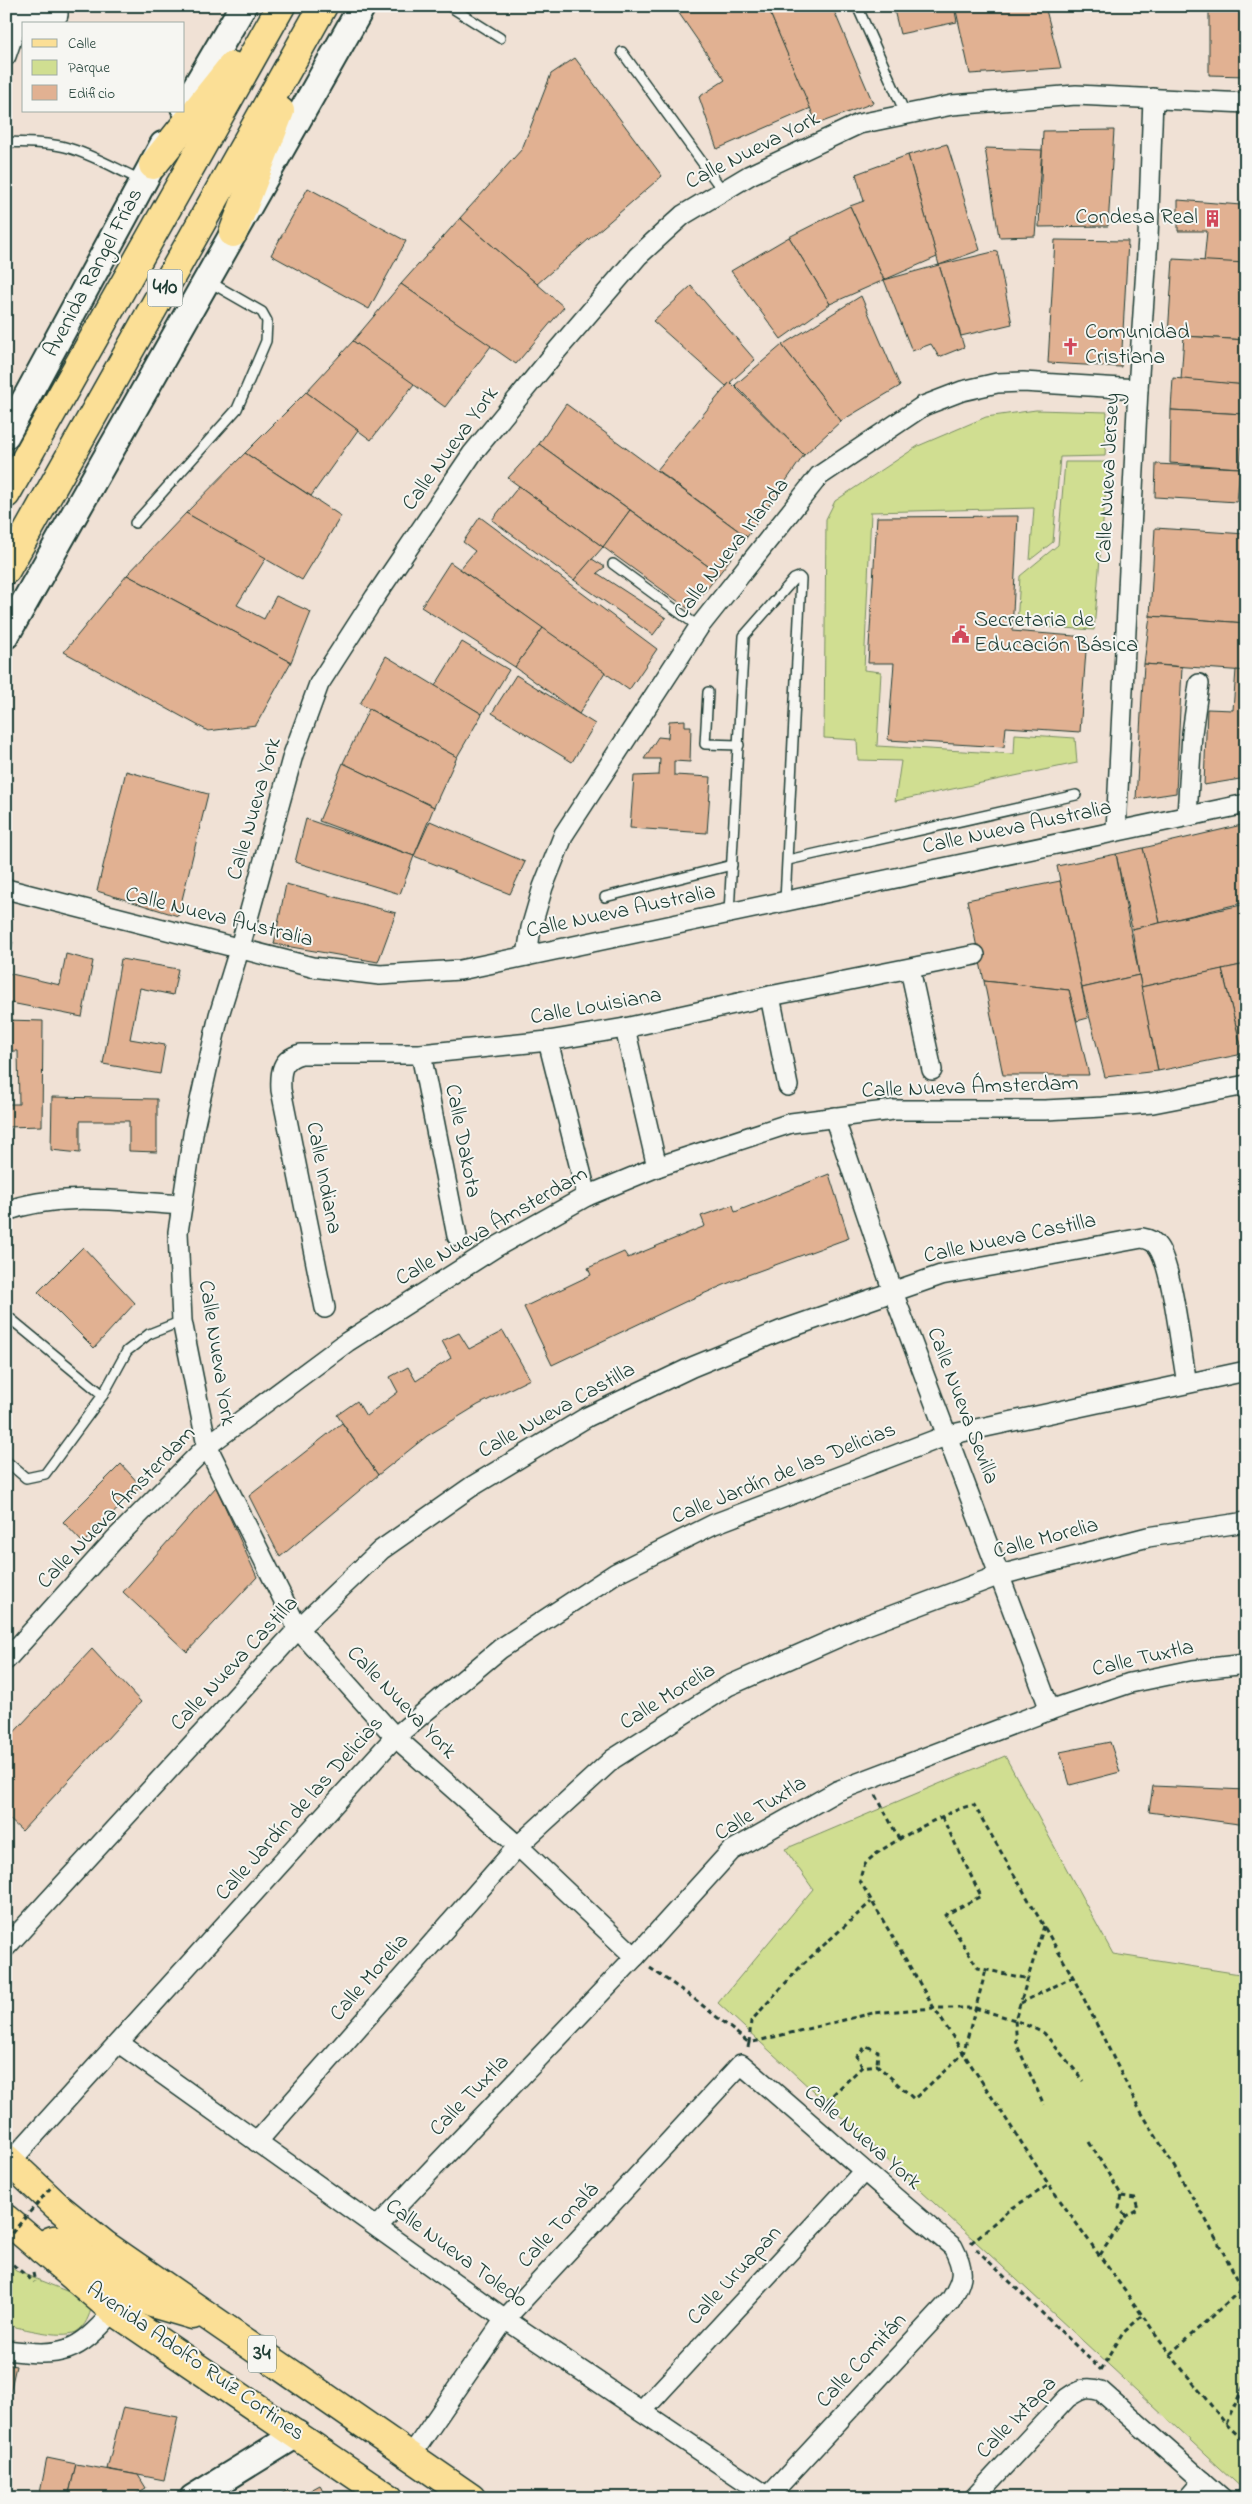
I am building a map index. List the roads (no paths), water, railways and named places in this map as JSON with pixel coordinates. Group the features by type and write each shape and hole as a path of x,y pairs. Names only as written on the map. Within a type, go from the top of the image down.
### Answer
{"main road":[{"path":"185,105 243,6"},
{"path":"6,635 362,6"},
{"path":"148,173 281,7"},
{"name":"410","path":"6,494 281,7"},
{"path":"233,233 320,12"},
{"name":"410","path":"6,570 320,12"},
{"name":"Avenida Rangel Frías","path":"6,435 181,112"},
{"name":"Avenida Adolfo Ruíz Cortines","path":"8,2161 56,2206 106,2245 471,2498"},
{"name":"Avenida Adolfo Ruíz Cortines","path":"6,2220 114,2311 389,2498"},
{"path":"42,2250 53,2239 59,2240 129,2291 152,2304 214,2321"},
{"path":"193,2498 297,2434"}],"street":[{"path":"6,56 20,15 58,15 58,6"},
{"name":"Calle Nueva York","path":"635,1957 518,1846 395,1738 298,1629 207,1446 182,1321 178,1232 194,1128 219,1015 240,947 293,755 320,684 375,597 472,454 638,256 683,215 750,175 859,124 952,105 1076,95 1246,103"},
{"name":"Calle Nueva Jersey","path":"1116,831 1138,389 1148,238 1153,98"},
{"name":"Calle Nueva Irlanda","path":"527,956 531,928 543,887 564,834 699,627 819,476 922,406 962,391 997,383 1056,383 1138,389"},
{"path":"1186,816 1192,733 1199,684"},
{"name":"Calle Nueva Australia","path":"6,889 240,947 312,967 380,975 414,975 460,970 1246,804"},
{"name":"Calle Louisiana","path":"288,1059 300,1054 421,1054 548,1040 626,1028 770,996 910,970 975,955"},
{"path":"910,970 932,1070"},
{"path":"770,996 788,1086"},
{"path":"626,1028 657,1167"},
{"path":"548,1040 587,1196"},
{"name":"Calle Dakota","path":"421,1054 457,1236"},
{"name":"Calle Indiana","path":"288,1059 284,1063 280,1075 281,1090 325,1308"},
{"name":"Calle Nueva Ámsterdam","path":"6,1660 114,1540 207,1446 347,1342 496,1247 587,1196 657,1167 791,1123 893,1110 1045,1110 1153,1103 1246,1085"},
{"name":"Calle Nueva Sevilla","path":"834,1117 893,1292 1050,1710"},
{"path":"6,1211 20,1206 58,1199 182,1205"},
{"name":"Calle Nueva Castilla","path":"6,1947 298,1629 381,1550 471,1487 587,1417 692,1367 780,1331 942,1274 1120,1240 1142,1238 1151,1240 1158,1247 1167,1265 1187,1383"},
{"name":"Calle Jardín de las Delicias","path":"8,2161 119,2043 395,1738 500,1649 616,1573 714,1524 948,1435 1246,1371"},
{"name":"Calle Morelia","path":"257,2142 518,1846 613,1760 728,1686 864,1626 1000,1574 1148,1537 1246,1522"},
{"name":"Calle Tuxtla","path":"377,2227 635,1957 731,1851 837,1791 1050,1710 1130,1683 1193,1670 1246,1664"},
{"name":"Calle Nueva Toledo","path":"119,2043 505,2319 769,2497"},
{"name":"Calle Nueva York","path":"741,2064 807,2120 863,2172 961,2250"},
{"name":"Calle Tonalá","path":"410,2457 505,2319 741,2064"},
{"name":"Calle Uruapan","path":"642,2411 863,2172"},
{"name":"Calle Comitán","path":"769,2497 950,2300 959,2287 962,2275 961,2250"},
{"path":"6,2350 41,2355 70,2349 91,2337 114,2311"},
{"name":"Calle Ixtapa","path":"974,2498 1067,2398 1079,2390 1090,2387 1101,2391 1203,2481"},
{"path":"1188,2498 1203,2481 1222,2498"}],"lane":[{"path":"449,6 500,38"},
{"path":"857,6 906,115"},
{"path":"622,52 723,191"},
{"path":"6,142 64,147 148,173"},
{"path":"135,523 238,409 266,341 267,321 262,312 206,280"},
{"path":"613,564 699,627"},
{"path":"730,913 745,633 794,579 801,577 785,901"},
{"path":"708,692 705,744 739,746"},
{"path":"788,860 1076,795"},
{"path":"605,897 732,865"},
{"path":"6,1315 104,1395"},
{"path":"6,1461 26,1478 45,1474 104,1395 127,1351 137,1340 148,1334 182,1321"}],"place":[{"name":"Condesa Real","path":"1212,218"},
{"name":"Comunidad Cristiana","path":"1071,346"},
{"name":"Secretaria de Educación Básica","path":"960,634"}]}
